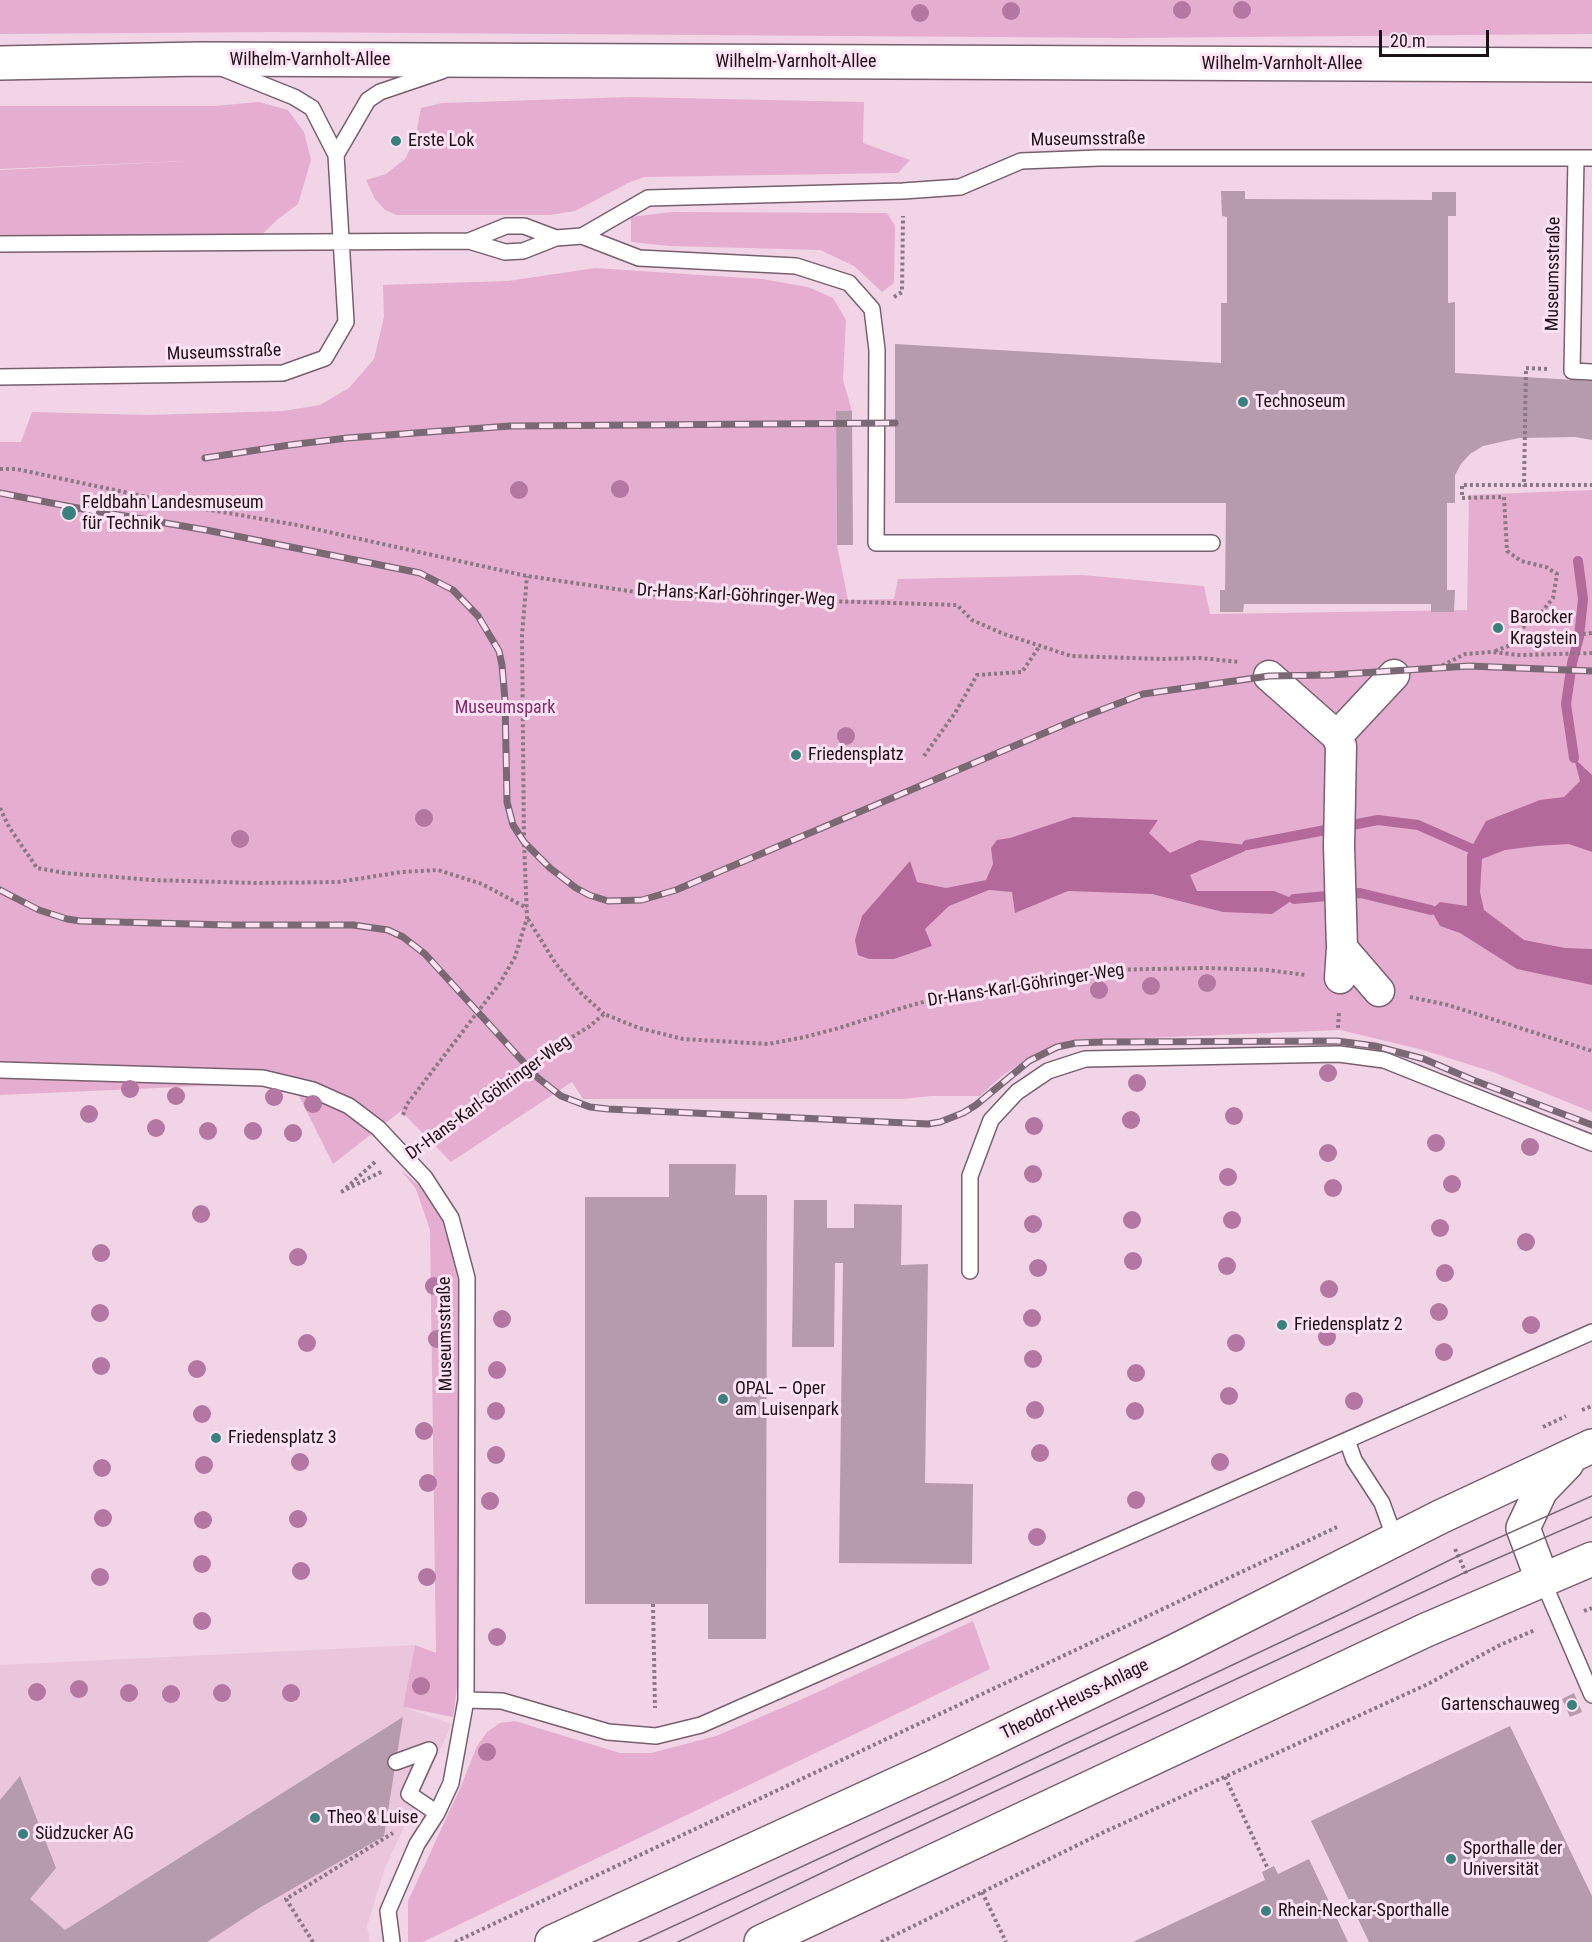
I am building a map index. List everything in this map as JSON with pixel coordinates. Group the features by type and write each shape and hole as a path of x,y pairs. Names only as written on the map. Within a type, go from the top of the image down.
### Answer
{"main road":[{"name":"Wilhelm-Varnholt-Allee","path":"0,63 199,59 1592,65"},
{"name":"Theodor-Heuss-Anlage","path":"552,1942 947,1761 1173,1652 1395,1539 1585,1448"},
{"path":"1542,1579 1523,1528 1541,1490 1585,1448"},
{"path":"761,1942 1482,1605 1592,1559"}],"street":[{"path":"1340,980 1342,948 1339,741 1395,675"},
{"path":"1269,676 1339,741"},
{"path":"1342,948 1379,991"}],"lane":[{"name":"Museumsstraße","path":"0,376 283,374 325,358 346,322 336,155 312,108 294,97 199,59"},
{"path":"336,155 368,100 380,92 470,61"},
{"name":"Museumsstraße","path":"582,236 648,198 903,191 960,187 1021,161 1099,158 1592,158"},
{"name":"Museumsstraße","path":"1572,371 1576,158"},
{"name":"Museumsstraße","path":"469,241 506,226 524,226 556,238"},
{"name":"Museumsstraße","path":"0,244 469,241 505,252 523,251 556,238 582,236 639,258 796,266 849,283 872,309 877,350 876,543 1212,543"},
{"path":"1572,371 1592,372"},
{"path":"970,1271 970,1176 991,1120 1017,1092 1048,1071 1085,1059 1339,1054 1384,1060 1592,1143"},
{"name":"Museumsstraße","path":"0,1070 264,1078 313,1090 349,1106 378,1128 425,1178 451,1218 467,1278 466,1700 451,1783 437,1813 417,1844 388,1911 392,1942"},
{"path":"466,1700 502,1701 608,1732 656,1736 700,1725 1186,1513 1592,1332"},
{"path":"1347,1440 1354,1460 1382,1503 1395,1539"},
{"path":"1542,1579 1592,1695"},
{"path":"396,1762 429,1750 409,1794 437,1813"}],"path":[{"path":"902,292 903,191"},
{"path":"1524,484 1526,368 1572,371"},
{"name":"Dr-Hans-Karl-Göhringer-Weg","path":"0,469 16,469 199,508 297,525 527,576 663,596 957,605 972,620 1039,647 1071,656 1200,658 1256,663 1269,676"},
{"path":"1519,642 1516,633 1541,613 1553,598 1557,574 1546,567 1521,561 1507,551 1504,497 1462,498 1462,485 1592,485"},
{"path":"394,1145 407,1104 500,983 515,957 527,918 522,634 527,576"},
{"path":"1492,652 1519,642 1592,633"},
{"path":"924,756 955,713 977,675 1022,672 1039,647"},
{"path":"1309,671 1330,675 1395,675 1438,667 1465,654 1592,653"},
{"path":"0,808 37,868 65,873 152,880 255,883 338,882 402,872 438,870 482,885 527,908"},
{"path":"527,918 556,964 581,993 604,1014"},
{"name":"Dr-Hans-Karl-Göhringer-Weg","path":"394,1145 340,1192 407,1158 527,1065 590,1026 604,1014 639,1028 683,1038 768,1044 839,1028 937,998 1104,970 1150,968 1267,970 1340,980"},
{"path":"1339,1054 1337,1041 1340,980"},
{"path":"1379,991 1449,1005 1592,1051"},
{"path":"455,1942 1317,1536 1382,1503"},
{"path":"880,1942 1102,1833 1428,1684 1500,1644 1440,1517"},
{"path":"652,1604 656,1736"},
{"path":"1225,1777 1268,1869"},
{"path":"313,1942 286,1899 396,1832 417,1844"},
{"path":"982,1892 1006,1942"}],"shaded area":[{"path":"1574,758 1592,775 1592,852 1569,844 1505,850 1482,859 1480,892 1484,910 1524,940 1565,948 1592,949 1592,985 1517,969 1460,933 1440,926 1431,910 1440,902 1467,906 1467,855 1486,821 1540,800 1564,797 1580,781"},
{"path":"1073,817 1158,820 1149,833 1170,853 1199,840 1247,845 1245,851 1190,875 1197,891 1274,891 1294,899 1272,914 1223,912 1152,894 1068,891 1015,913 1012,892 989,890 949,906 925,929 932,946 894,959 869,959 858,955 855,940 862,916 910,861 917,882 946,888 986,880 993,864 991,848 997,840 1010,838"},
{"path":"415,1645 403,1707 452,1724 385,1868 367,1926 370,1942 0,1942 0,1665"}],"green space":[{"path":"0,0 1592,0 1592,34 1127,38 272,32 0,34"},
{"path":"631,97 864,102 863,143 910,160 898,173 645,177 630,182 575,211 550,215 397,215 385,210 375,199 366,180 386,174 405,159 415,139 421,108 442,103"},
{"path":"259,102 288,110 304,132 311,160 298,204 250,246 0,245 0,170 186,161 0,169 0,106 214,106"},
{"path":"672,212 887,213 895,226 894,283 882,292 854,266 820,250 670,246 631,242 631,217"},
{"name":"Museumspark","path":"595,268 762,279 808,287 833,298 846,320 843,380 852,411 836,412 837,545 848,600 894,599 898,579 1082,575 1204,586 1210,614 1467,610 1469,495 1592,490 1592,1112 1493,1072 1423,1050 1340,1030 1075,1041 1039,1052 1003,1075 980,1096 931,1096 903,1099 583,1099 572,1082 451,1162 401,1111 333,1164 292,1082 0,1095 0,442 21,442 32,412 149,415 283,411 320,405 349,388 374,359 384,317 383,285 508,281"},
{"path":"400,1169 419,1186 444,1223 458,1279 461,1659 453,1717 403,1707 415,1645 436,1653 430,1230 416,1189"},
{"path":"973,1621 990,1669 423,1942 408,1942 408,1901 477,1746 487,1732 500,1723 515,1721 620,1753 651,1753 716,1736"}],"building":[{"name":"Technoseum","path":"1221,191 1245,191 1245,199 1432,200 1432,192 1456,192 1456,216 1448,216 1448,303 1455,302 1455,373 1592,381 1592,440 1575,437 1519,438 1483,446 1470,454 1461,464 1455,475 1455,503 1447,503 1447,590 1455,590 1454,612 1431,612 1431,604 1244,604 1243,612 1220,612 1220,590 1225,590 1226,503 895,503 895,344 1221,363 1221,303 1227,303 1227,217 1222,216"},
{"path":"836,411 852,411 853,545 837,545"},
{"path":"669,1164 736,1164 735,1195 767,1195 766,1639 708,1639 708,1604 585,1604 585,1197 669,1197"},
{"path":"794,1200 827,1200 827,1228 854,1228 854,1204 902,1205 901,1265 928,1264 925,1483 973,1484 972,1564 839,1563 843,1263 835,1263 834,1347 792,1347"},
{"name":"Gartenschauweg","path":"1574,1693 1582,1712 1570,1717 1562,1699"},
{"name":"Theo & Luise","path":"403,1717 384,1836 259,1908 207,1942 0,1942 0,1800 20,1776 56,1868 30,1899 65,1930"},
{"name":"Sporthalle der Universität","path":"1510,1726 1592,1896 1592,1942 1369,1942 1311,1821"},
{"name":"Rhein-Neckar-Sporthalle","path":"1309,1859 1348,1942 1133,1942 1265,1880 1262,1872 1274,1866 1278,1874"}],"waterway":[{"path":"1574,758 1566,704 1572,663 1579,637 1583,599 1578,561"},
{"path":"1247,845 1378,820 1418,825 1470,848"},
{"path":"1294,899 1360,893 1431,910"}],"tram line":[{"path":"639,1942 1347,1611 1458,1556 1592,1496"},
{"path":"678,1942 882,1844 1466,1572 1592,1517"}],"railway":[{"path":"205,458 347,438 510,426 895,423"},
{"path":"0,493 206,530 420,573 453,590 478,616 499,651 505,700 507,802 513,825 524,842 550,868 576,888 608,901 642,900 676,890 1075,720 1143,694 1269,676 1330,675 1469,666 1592,671"},
{"path":"0,890 39,910 80,921 228,925 353,925 388,930 403,937 425,954 538,1078 561,1096 590,1107 928,1124 963,1113 1029,1061 1057,1047 1076,1043 1337,1041 1375,1046 1424,1059 1592,1125"}],"place":[{"name":"Erste Lok","path":"396,141"},
{"name":"Technoseum","path":"1243,402"},
{"name":"Feldbahn Landesmuseum für Technik","path":"69,513"},
{"name":"Barocker Kragstein","path":"1498,628"},
{"name":"Friedensplatz","path":"796,755"},
{"name":"Friedensplatz 2","path":"1282,1325"},
{"name":"OPAL – Oper am Luisenpark","path":"723,1399"},
{"name":"Friedensplatz 3","path":"216,1438"},
{"name":"Gartenschauweg","path":"1572,1705"},
{"name":"Theo & Luise","path":"315,1818"},
{"name":"Südzucker AG","path":"23,1834"},
{"name":"Sporthalle der Universität","path":"1451,1859"},
{"name":"Rhein-Neckar-Sporthalle","path":"1266,1911"}]}
